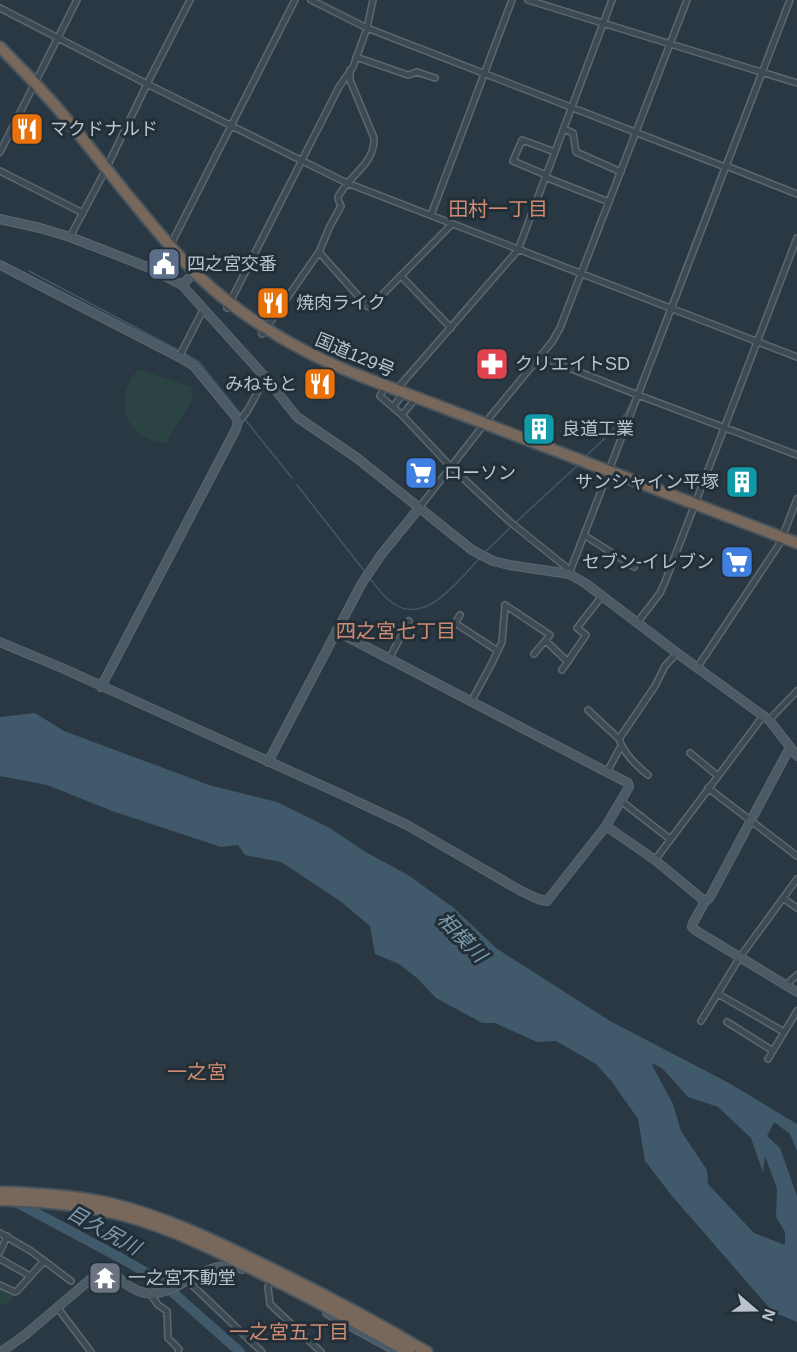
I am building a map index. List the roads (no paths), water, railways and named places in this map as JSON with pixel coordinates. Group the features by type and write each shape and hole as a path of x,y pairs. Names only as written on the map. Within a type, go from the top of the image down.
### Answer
{"highway":[{"name":"国道129号","path":"0,47 56,116 193,274"},
{"name":"国道129号","path":"0,55 33,86"},
{"name":"国道129号","path":"105,171 166,252 229,306 306,360 396,398 482,426"},
{"name":"国道129号","path":"264,331 396,398 482,426 781,540 797,543"},
{"name":"国道129号","path":"781,540 797,550"},
{"path":"0,1192 58,1195 91,1200 169,1222 214,1240 279,1272 427,1352"},
{"path":"0,1200 85,1207 164,1228 276,1280 409,1352"}],"street":[{"path":"0,152 77,0"},
{"path":"70,237 190,0"},
{"path":"170,246 295,0"},
{"path":"311,0 367,28 797,194"},
{"path":"229,306 339,87 350,70 367,28 373,0"},
{"path":"430,215 512,0"},
{"path":"528,0 797,83"},
{"path":"569,574 566,567 509,521 451,467 402,415 396,398 450,328 518,250 612,0"},
{"path":"268,762 370,570 482,426 541,357 560,328 687,0"},
{"path":"569,574 790,0"},
{"path":"0,8 347,183 797,357"},
{"path":"356,57 408,75 417,72 435,78"},
{"path":"264,331 319,252 341,206 338,200 339,195 367,162 375,146 374,138 350,80 350,70"},
{"path":"564,129 573,133 576,152 621,172"},
{"path":"555,152 522,140 513,161 609,202"},
{"path":"0,171 83,213"},
{"path":"0,219 70,237 150,268 182,285 303,422 357,458 481,556 510,565 569,574 579,579 676,653 767,717 794,747 797,756"},
{"path":"319,252 370,307 452,224"},
{"path":"638,623 660,593 665,582 797,238"},
{"path":"0,265 194,366 240,420"},
{"path":"182,285 193,274"},
{"path":"401,276 450,328"},
{"path":"179,357 203,310"},
{"path":"541,357 797,455"},
{"path":"101,687 240,420 265,377"},
{"path":"402,415 412,403"},
{"path":"698,668 781,540 797,500"},
{"path":"584,535 634,567"},
{"path":"562,670 585,635 577,628 602,596"},
{"path":"471,702 498,651 505,605 550,635 534,654"},
{"path":"460,615 455,623 498,651"},
{"path":"389,659 409,621"},
{"path":"0,642 407,825 521,891 547,901 606,826 629,787 628,783 336,632"},
{"path":"546,641 568,662"},
{"path":"619,739 655,686 665,666 676,653"},
{"path":"655,860 708,788 767,717 797,691"},
{"path":"588,710 619,739 628,757 648,775"},
{"path":"607,772 621,746"},
{"path":"794,747 788,751 692,927 797,992"},
{"path":"690,753 718,776"},
{"path":"708,788 797,856"},
{"path":"621,801 670,839"},
{"path":"606,826 680,879 704,903"},
{"path":"701,1021 740,957 797,879"},
{"path":"783,898 797,908"},
{"path":"786,985 797,975"},
{"path":"718,994 784,1032"},
{"path":"768,1059 797,1011"},
{"path":"727,1022 772,1052"},
{"path":"0,1233 71,1281"},
{"path":"0,1252 7,1236"},
{"path":"0,1259 30,1276"},
{"path":"0,1285 17,1292 44,1261"},
{"path":"2,1352 105,1269 134,1289 151,1293 164,1291 215,1268 232,1265 398,1352"},
{"path":"184,1281 262,1352"},
{"path":"270,1283 268,1287 270,1304 321,1352"},
{"path":"151,1293 158,1305 167,1311 168,1338 179,1349 178,1352"},
{"path":"57,1307 92,1352"}],"water":[{"name":"相模川","path":"35,713 64,731 209,785 277,802 330,828 364,851 408,875 454,908 496,948 610,1021 729,1083 797,1124 797,1151 790,1134 774,1122 767,1136 780,1148 797,1196 797,1322 773,1312 672,1196 645,1161 638,1119 596,1064 556,1041 537,1042 495,1023 482,1023 436,998 417,978 399,964 375,954 370,926 340,901 281,862 245,855 238,845 221,847 112,811 47,785 0,776 0,717","holes":["651,1063 662,1068 688,1097 718,1107 751,1138 763,1173 765,1156 777,1189 776,1217 785,1232 785,1245 754,1233 708,1184 707,1170 681,1131 673,1104"]}],"waterway":[{"path":"724,162 758,74"},
{"path":"669,305 720,171"},
{"path":"29,271 180,351"},
{"path":"636,392 666,312"},
{"path":"184,353 199,362 292,478"},
{"path":"585,457 619,423 633,398"},
{"path":"515,523 578,465"},
{"path":"297,485 366,573"},
{"path":"484,553 511,527"},
{"path":"369,577 394,604 406,609 419,609 442,596 481,557"},
{"name":"目久尻川","path":"12,1200 160,1281 240,1352"}],"place":[{"name":"マクドナルド","path":"27,129"},
{"name":"四之宮交番","path":"164,264"},
{"name":"焼肉ライク","path":"273,303"},
{"name":"クリエイトSD","path":"492,364"},
{"name":"みねもと","path":"320,384"},
{"name":"良道工業","path":"539,429"},
{"name":"ローソン","path":"421,473"},
{"name":"サンシャイン平塚","path":"742,482"},
{"name":"セブン-イレブン","path":"737,562"},
{"name":"一之宮不動堂","path":"105,1278"}],"district":[{"name":"田村一丁目","path":"498,209"},
{"name":"四之宮七丁目","path":"396,631"},
{"name":"一之宮","path":"197,1072"},
{"name":"一之宮五丁目","path":"289,1332"}]}
